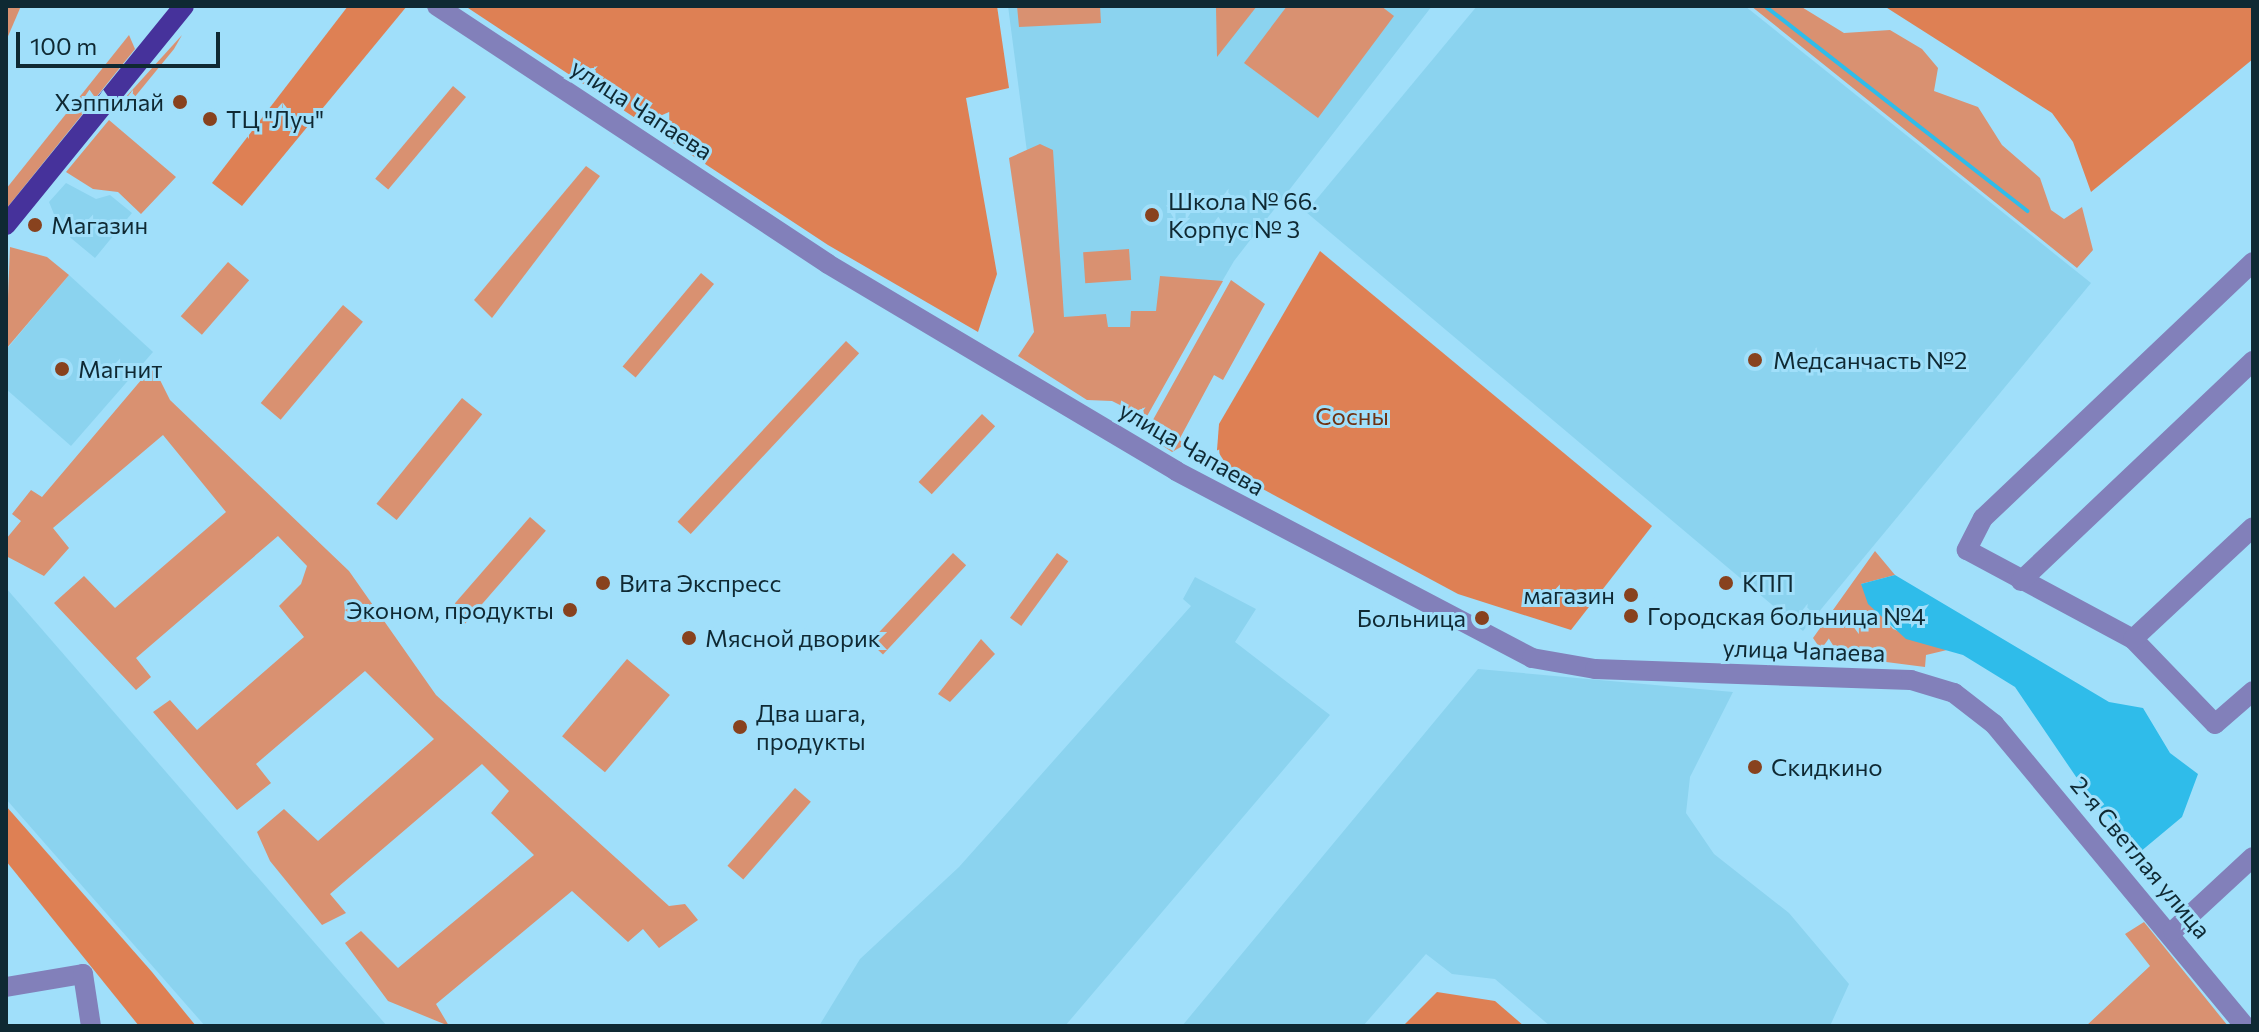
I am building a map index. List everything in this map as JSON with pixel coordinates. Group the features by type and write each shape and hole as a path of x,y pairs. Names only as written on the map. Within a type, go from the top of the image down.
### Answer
{"main road":[{"path":"6,225 184,6"}],"street":[{"name":"улица Чапаева","path":"437,6 878,294 1233,502 1532,658 1595,669 1911,680 1954,693 1994,724"},
{"path":"2253,262 1983,518 1967,550 2133,639 2215,724 2253,691"},
{"path":"2021,581 2253,361"},
{"path":"2133,639 2253,527"},
{"name":"2-я Светлая улица","path":"1994,724 2173,931 2245,1026"},
{"path":"2173,931 2253,857"},
{"path":"6,987 83,974 91,1026"}],"shaded area":[{"path":"6,6 21,6 6,41"},
{"name":"Школа № 66. Корпус № 3","path":"1008,6 1432,6 1234,261 1173,365 1051,336"},
{"path":"1017,6 1100,6 1101,23 1019,27"},
{"path":"1257,6 1217,57 1216,8"},
{"path":"1287,6 1381,6 1394,16 1318,118 1244,63"},
{"name":"Медсанчасть №2","path":"1477,6 1745,6 2091,283 1803,631 1306,212"},
{"path":"1751,6 1800,6 1844,33 1890,30 1922,49 1938,68 1934,91 1978,107 2002,145 2040,178 2051,210 2064,219 2082,207 2093,250 2077,268"},
{"path":"129,35 135,49 6,209 6,189"},
{"path":"182,35 174,49 129,104 124,99"},
{"path":"453,86 466,97 388,190 375,179"},
{"path":"109,120 176,177 141,214 118,192 93,189 66,172"},
{"path":"1040,144 1053,150 1064,317 1106,314 1108,327 1130,327 1131,311 1156,311 1160,276 1223,281 1146,418 1112,401 1087,400 1018,356 1034,332 1009,158"},
{"path":"586,166 600,176 492,318 474,300"},
{"path":"66,183 96,199 110,195 132,213 95,258 60,229 49,202"},
{"path":"10,247 47,257 69,275 6,349"},
{"path":"1129,249 1131,280 1085,283 1083,252"},
{"path":"228,262 249,280 202,335 181,316"},
{"path":"701,273 714,284 636,377 623,366"},
{"path":"69,275 153,352 71,446 6,389 6,350"},
{"path":"1231,280 1265,304 1223,380 1214,375 1179,440 1186,444 1172,452 1148,436 1149,427"},
{"path":"343,305 363,322 281,420 261,403"},
{"path":"846,341 859,353 691,534 678,522"},
{"path":"153,366 170,400 349,571 436,695 669,906 685,904 698,920 659,948 643,929 628,942 572,891 436,1004 449,1026 388,1001 345,943 361,931 398,968 534,855 491,813 509,791 482,764 330,894 346,913 322,925 270,861 257,832 284,809 318,841 434,739 365,671 256,764 271,783 237,810 153,712 170,700 197,730 304,637 279,606 301,584 307,566 278,536 136,658 151,677 136,690 54,603 84,576 115,608 226,512 163,435 53,528 69,548 44,576 6,556 6,539 21,521 12,514 31,490 42,497"},
{"path":"462,398 482,414 397,520 376,504"},
{"path":"982,414 995,426 932,494 919,482"},
{"path":"530,517 546,531 465,624 449,610"},
{"path":"1875,551 1895,575 1861,584 1876,608 1893,629 1947,650 1926,655 1925,667 1824,654 1813,638"},
{"path":"953,553 966,565 883,655 870,642"},
{"path":"1057,553 1068,561 1021,626 1010,618"},
{"path":"1895,575 2109,702 2143,708 2170,753 2198,774 2182,817 2140,852 2085,790 2015,687 1963,655 1906,639 1868,604 1861,584"},
{"path":"1195,577 1256,609 1235,642 1330,715 1065,1026 819,1026 860,959 959,867 1191,606 1183,599"},
{"path":"6,588 387,1026 205,1026 6,799"},
{"path":"981,639 995,654 950,702 938,694"},
{"path":"627,659 670,695 605,772 562,736"},
{"path":"1478,669 1733,692 1690,777 1686,813 1714,854 1789,913 1849,984 1830,1026 1550,1026 1495,979 1452,974 1426,954 1363,1026 1182,1026"},
{"path":"795,788 811,802 743,880 727,866"},
{"path":"2144,922 2228,1026 2086,1026 2150,966 2125,934"}],"green space":[{"path":"348,6 407,6 242,206 212,183"},
{"path":"465,6 997,6 1009,88 966,98 997,274 978,332 828,245"},
{"path":"1884,6 2253,6 2253,59 2091,192 2073,142 2052,113"},
{"name":"Сосны","path":"1320,251 1652,526 1571,630 1458,594 1231,472 1217,450 1219,424"},
{"path":"6,806 196,1026 139,1026 6,861"},
{"path":"1437,992 1495,1001 1524,1026 1403,1026"}],"waterway":[{"path":"1765,6 2027,211"}],"place":[{"name":"Хэппилай","path":"180,102"},
{"name":"ТЦ \"Луч\"","path":"210,119"},
{"name":"Школа № 66. Корпус № 3","path":"1152,215"},
{"name":"Магазин","path":"35,225"},
{"name":"Медсанчасть №2","path":"1755,360"},
{"name":"Магнит","path":"62,369"},
{"name":"Вита Экспресс","path":"603,583"},
{"name":"КПП","path":"1726,583"},
{"name":"магазин","path":"1631,595"},
{"name":"Эконом, продукты","path":"570,610"},
{"name":"Городская больница №4","path":"1631,616"},
{"name":"Больница","path":"1482,618"},
{"name":"Мясной дворик","path":"689,638"},
{"name":"Два шага, продукты","path":"740,727"},
{"name":"Скидкино","path":"1755,767"}]}
